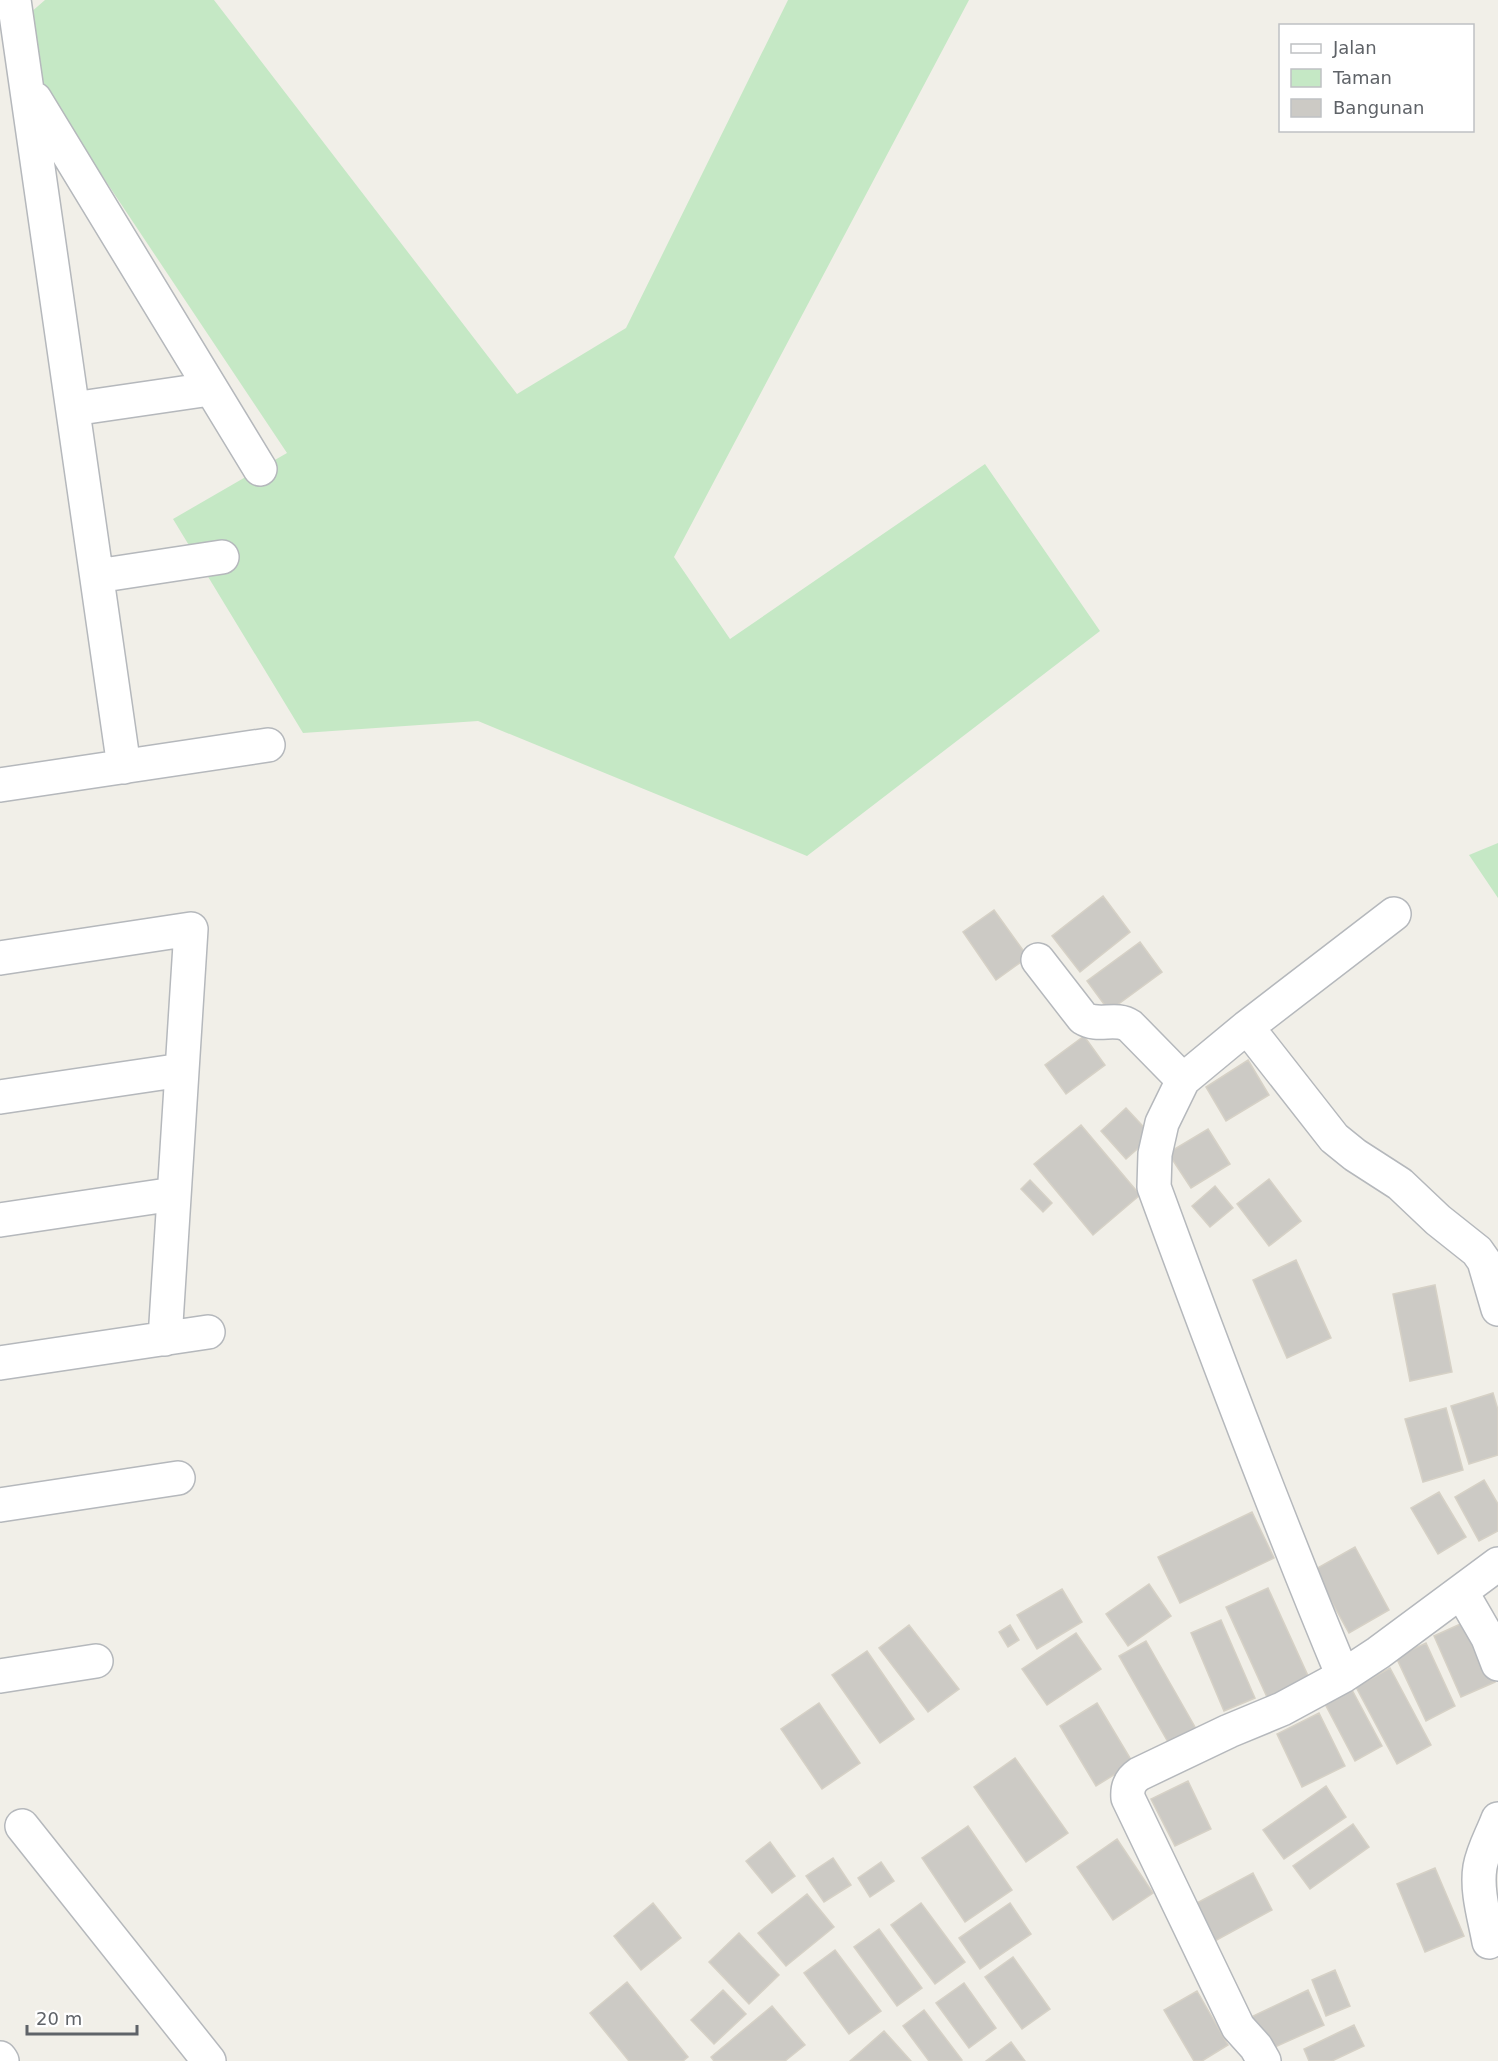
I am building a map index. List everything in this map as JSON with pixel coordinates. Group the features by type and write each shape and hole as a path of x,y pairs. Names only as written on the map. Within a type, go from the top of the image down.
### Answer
{"street":[{"path":"14,0 124,767"},
{"path":"26,86 260,469"},
{"path":"73,409 210,389"},
{"path":"97,576 222,557"},
{"path":"0,785 268,745"},
{"path":"1343,1676 1291,1550 1154,1186 1155,1154 1162,1123 1183,1080 1247,1027 1394,914"},
{"path":"0,958 191,929 165,1339"},
{"path":"1038,960 1083,1018 1090,1023 1097,1024 1120,1021 1125,1023 1183,1080"},
{"path":"1247,1027 1334,1138 1355,1155 1400,1184 1438,1220 1477,1251 1484,1262 1498,1309"},
{"path":"0,1097 182,1070"},
{"path":"0,1220 174,1194"},
{"path":"0,1364 208,1332"},
{"path":"0,1504 178,1478"},
{"path":"1264,2061 1256,2047 1238,2027 1128,1798 1128,1787 1134,1777 1139,1774 1282,1708 1343,1676 1462,1593 1498,1564"},
{"path":"1462,1593 1488,1638 1498,1664"},
{"path":"0,1676 96,1661"},
{"path":"1489,1942 1479,1883 1480,1869 1498,1819"},
{"path":"22,1826 209,2061"}],"green space":[{"path":"45,0 214,0 517,394 626,328 788,0 969,0 674,557 730,639 985,464 1100,631 807,856 478,721 303,733 173,519 287,453 7,33"},
{"path":"1498,843 1498,898 1469,855"}],"building":[{"path":"1103,896 1130,932 1080,972 1052,936"},
{"path":"994,910 1028,957 996,980 963,932"},
{"path":"1140,942 1162,972 1109,1011 1087,981"},
{"path":"1084,1036 1105,1065 1066,1094 1045,1065"},
{"path":"1248,1060 1269,1095 1226,1121 1206,1087"},
{"path":"1126,1108 1152,1136 1126,1159 1101,1131"},
{"path":"1081,1125 1140,1195 1093,1235 1034,1164"},
{"path":"1208,1129 1230,1164 1191,1188 1168,1153"},
{"path":"1269,1179 1301,1221 1269,1246 1237,1204"},
{"path":"1030,1180 1052,1203 1043,1212 1021,1189"},
{"path":"1215,1186 1233,1208 1210,1227 1192,1206"},
{"path":"1296,1260 1331,1338 1287,1358 1253,1280"},
{"path":"1435,1285 1452,1372 1410,1381 1393,1294"},
{"path":"1493,1393 1498,1410 1498,1455 1469,1464 1451,1406"},
{"path":"1446,1408 1463,1470 1423,1482 1405,1419"},
{"path":"1484,1480 1498,1504 1498,1531 1479,1541 1455,1497"},
{"path":"1439,1492 1466,1537 1438,1554 1411,1508"},
{"path":"1252,1512 1274,1558 1180,1603 1158,1557"},
{"path":"1355,1547 1389,1610 1349,1633 1314,1570"},
{"path":"1149,1584 1171,1616 1128,1646 1106,1614"},
{"path":"1268,1588 1309,1678 1267,1697 1226,1607"},
{"path":"1062,1589 1082,1622 1037,1649 1017,1615"},
{"path":"1221,1620 1255,1698 1224,1711 1191,1633"},
{"path":"1467,1621 1495,1682 1461,1697 1434,1636"},
{"path":"909,1625 959,1689 928,1712 879,1648"},
{"path":"1010,1625 1019,1640 1008,1647 999,1632"},
{"path":"1076,1633 1101,1669 1047,1705 1022,1669"},
{"path":"1146,1641 1199,1734 1172,1749 1119,1656"},
{"path":"1426,1643 1455,1706 1426,1721 1396,1657"},
{"path":"867,1651 914,1719 880,1743 832,1675"},
{"path":"1390,1668 1431,1745 1397,1764 1356,1687"},
{"path":"1351,1688 1382,1746 1355,1761 1324,1702"},
{"path":"819,1703 860,1763 822,1789 781,1729"},
{"path":"1097,1703 1133,1763 1096,1786 1060,1726"},
{"path":"1319,1713 1345,1766 1302,1787 1277,1734"},
{"path":"1015,1758 1068,1833 1026,1862 974,1787"},
{"path":"1188,1781 1211,1829 1175,1846 1151,1799"},
{"path":"1326,1786 1346,1817 1284,1859 1263,1830"},
{"path":"1353,1824 1369,1847 1310,1889 1293,1866"},
{"path":"968,1826 1012,1890 965,1922 922,1858"},
{"path":"1117,1839 1153,1893 1113,1920 1077,1867"},
{"path":"770,1842 795,1876 772,1893 746,1861"},
{"path":"833,1858 851,1885 824,1902 806,1876"},
{"path":"881,1862 894,1881 870,1897 858,1878"},
{"path":"1435,1868 1464,1936 1425,1952 1397,1884"},
{"path":"1253,1873 1272,1910 1213,1942 1193,1905"},
{"path":"807,1894 834,1927 786,1966 758,1933"},
{"path":"653,1903 681,1938 641,1970 614,1936"},
{"path":"921,1903 965,1962 935,1984 891,1925"},
{"path":"1010,1903 1031,1934 980,1969 959,1938"},
{"path":"879,1929 922,1988 897,2006 854,1947"},
{"path":"739,1933 779,1975 749,2004 709,1962"},
{"path":"835,1950 881,2011 849,2034 804,1973"},
{"path":"1013,1957 1050,2009 1022,2029 985,1977"},
{"path":"1335,1970 1350,2006 1326,2016 1312,1980"},
{"path":"627,1982 688,2057 683,2061 629,2061 590,2013"},
{"path":"964,1983 996,2028 969,2048 936,2003"},
{"path":"723,1990 746,2014 714,2044 691,2020"},
{"path":"1308,1990 1324,2025 1266,2051 1251,2017"},
{"path":"1197,1991 1228,2045 1202,2061 1194,2061 1164,2010"},
{"path":"772,2006 805,2045 785,2061 714,2061 711,2057"},
{"path":"924,2010 962,2060 929,2061 903,2026"},
{"path":"1354,2025 1364,2046 1332,2061 1309,2061 1304,2049"},
{"path":"884,2031 911,2061 850,2061"},
{"path":"1011,2042 1025,2061 986,2061"}]}
